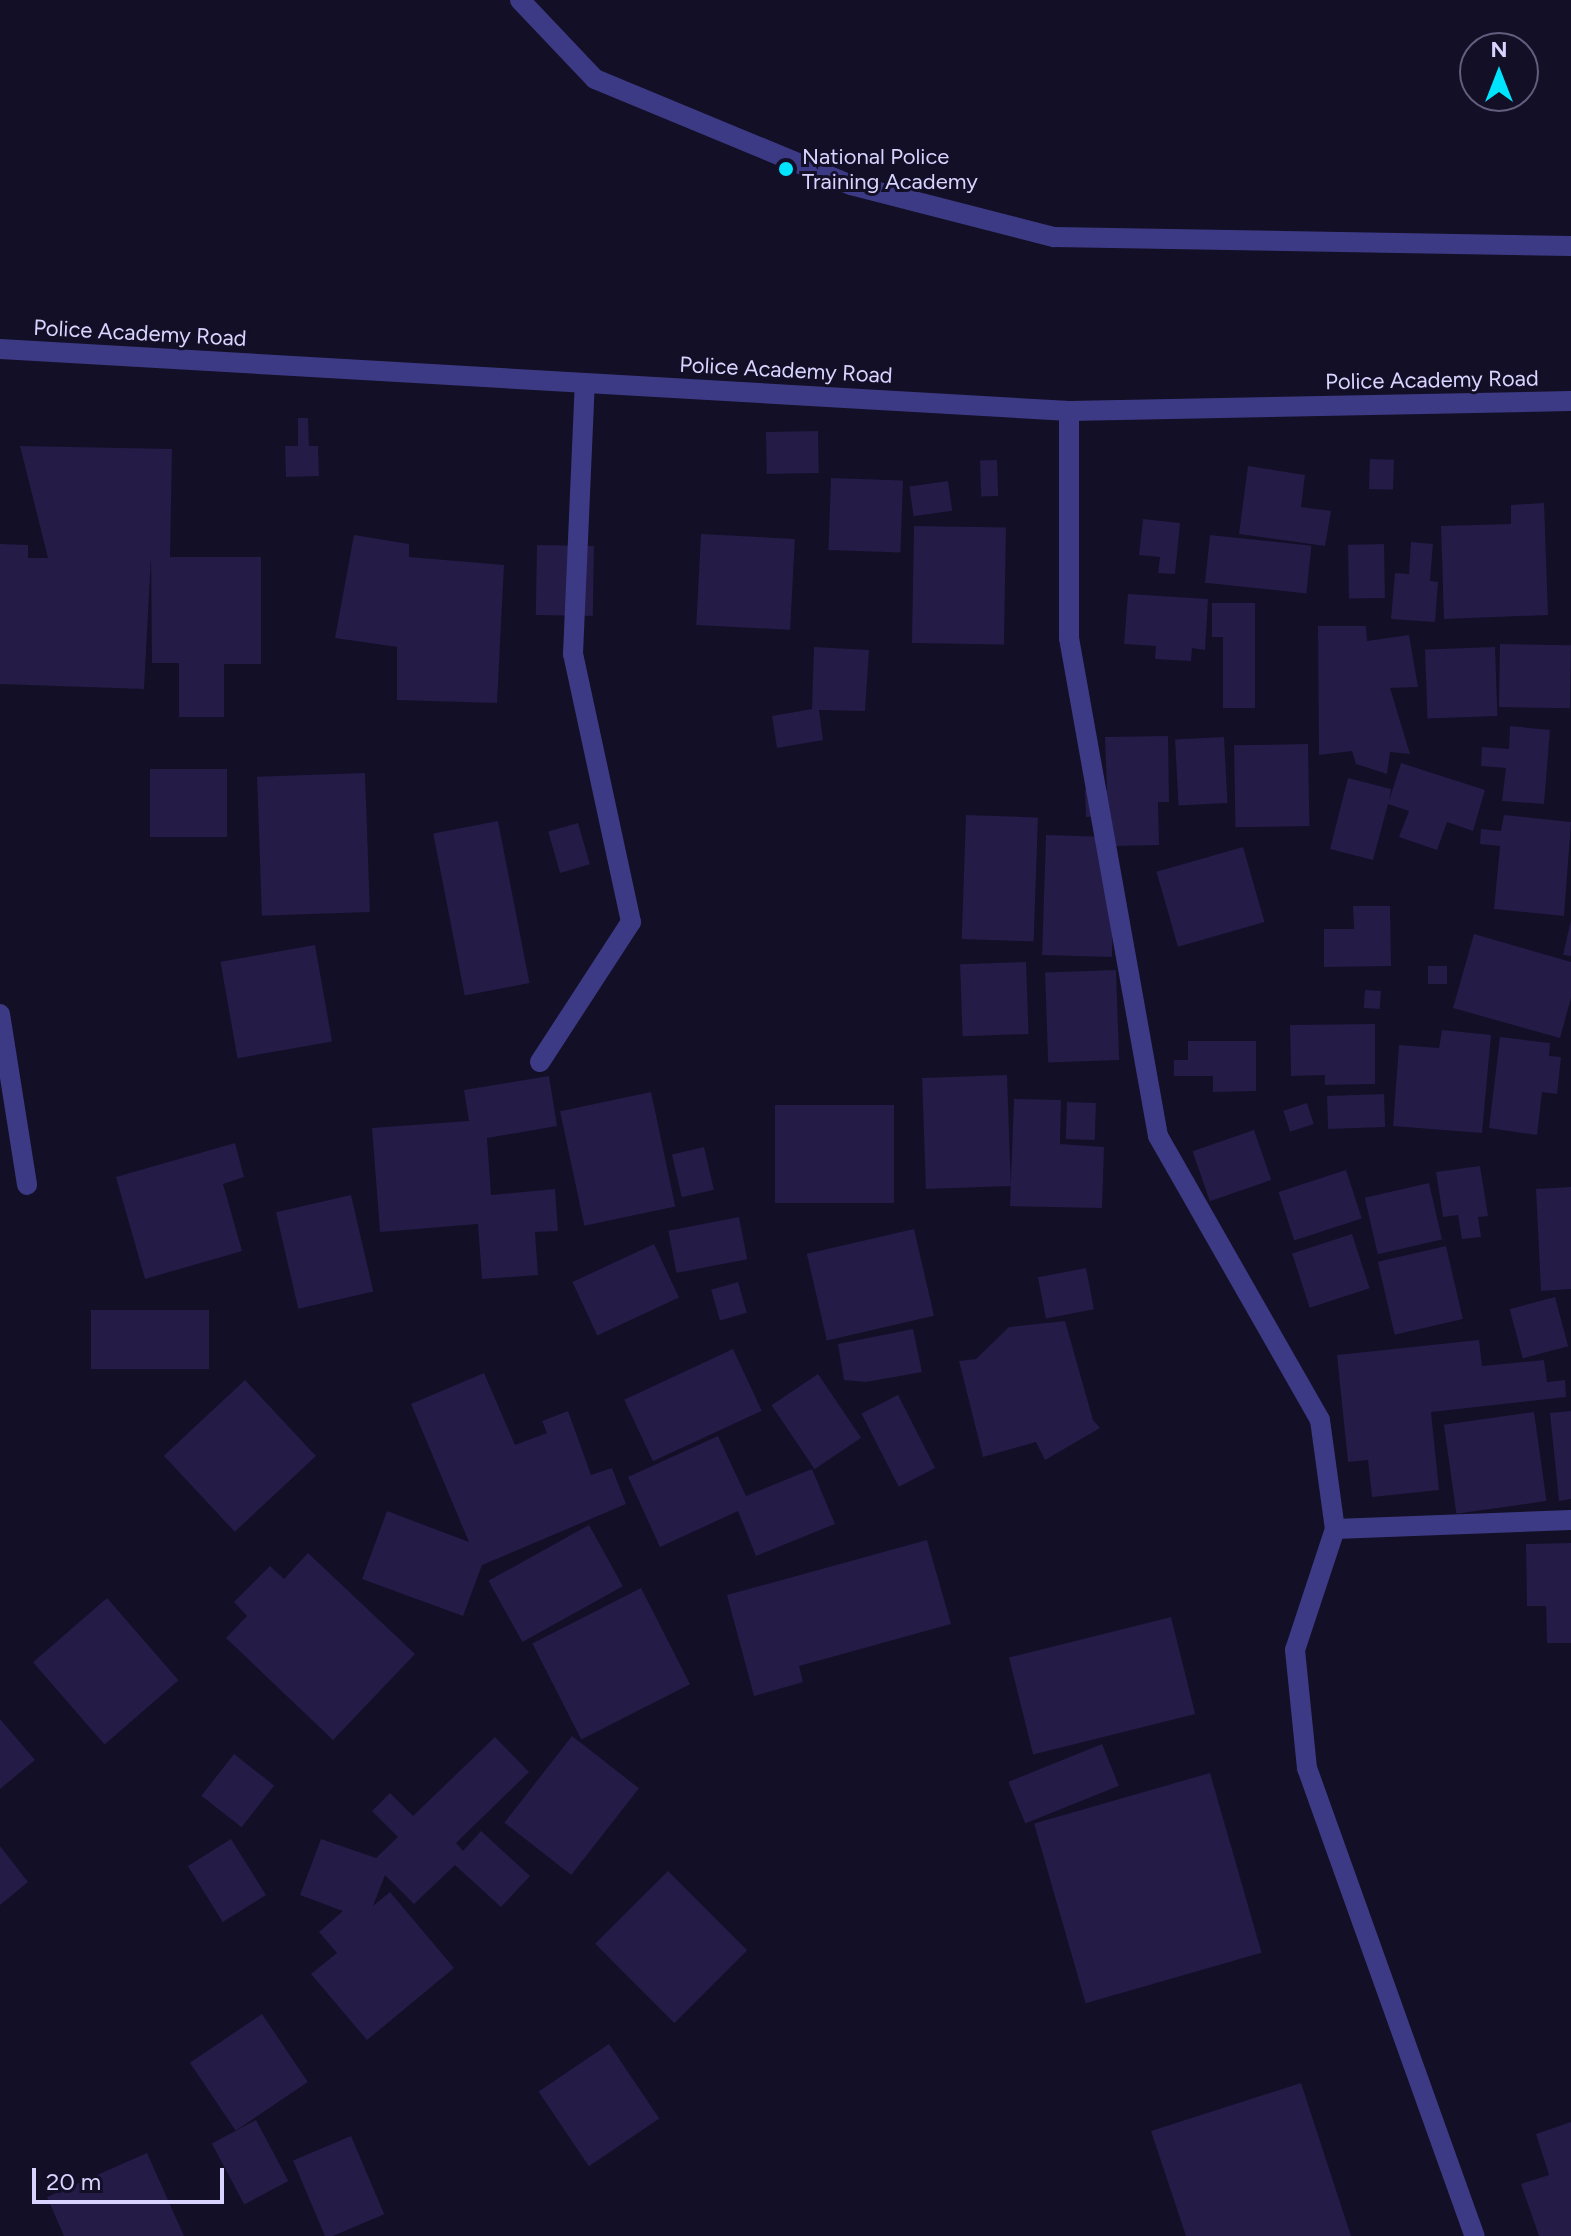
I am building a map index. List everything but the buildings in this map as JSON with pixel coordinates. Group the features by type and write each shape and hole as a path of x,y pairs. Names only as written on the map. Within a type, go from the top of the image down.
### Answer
{"street":[{"path":"520,0 595,79 851,185 1054,237 1571,246"},
{"name":"Police Academy Road","path":"0,349 1069,411 1571,401"},
{"path":"540,1062 631,922 573,654 585,383"},
{"path":"1069,411 1069,638 1158,1136 1320,1420 1335,1529 1295,1650 1307,1768 1475,2236"},
{"path":"0,1014 27,1185"},
{"path":"1335,1529 1571,1520"}],"place":[{"name":"National Police Training Academy","path":"786,169"}]}
